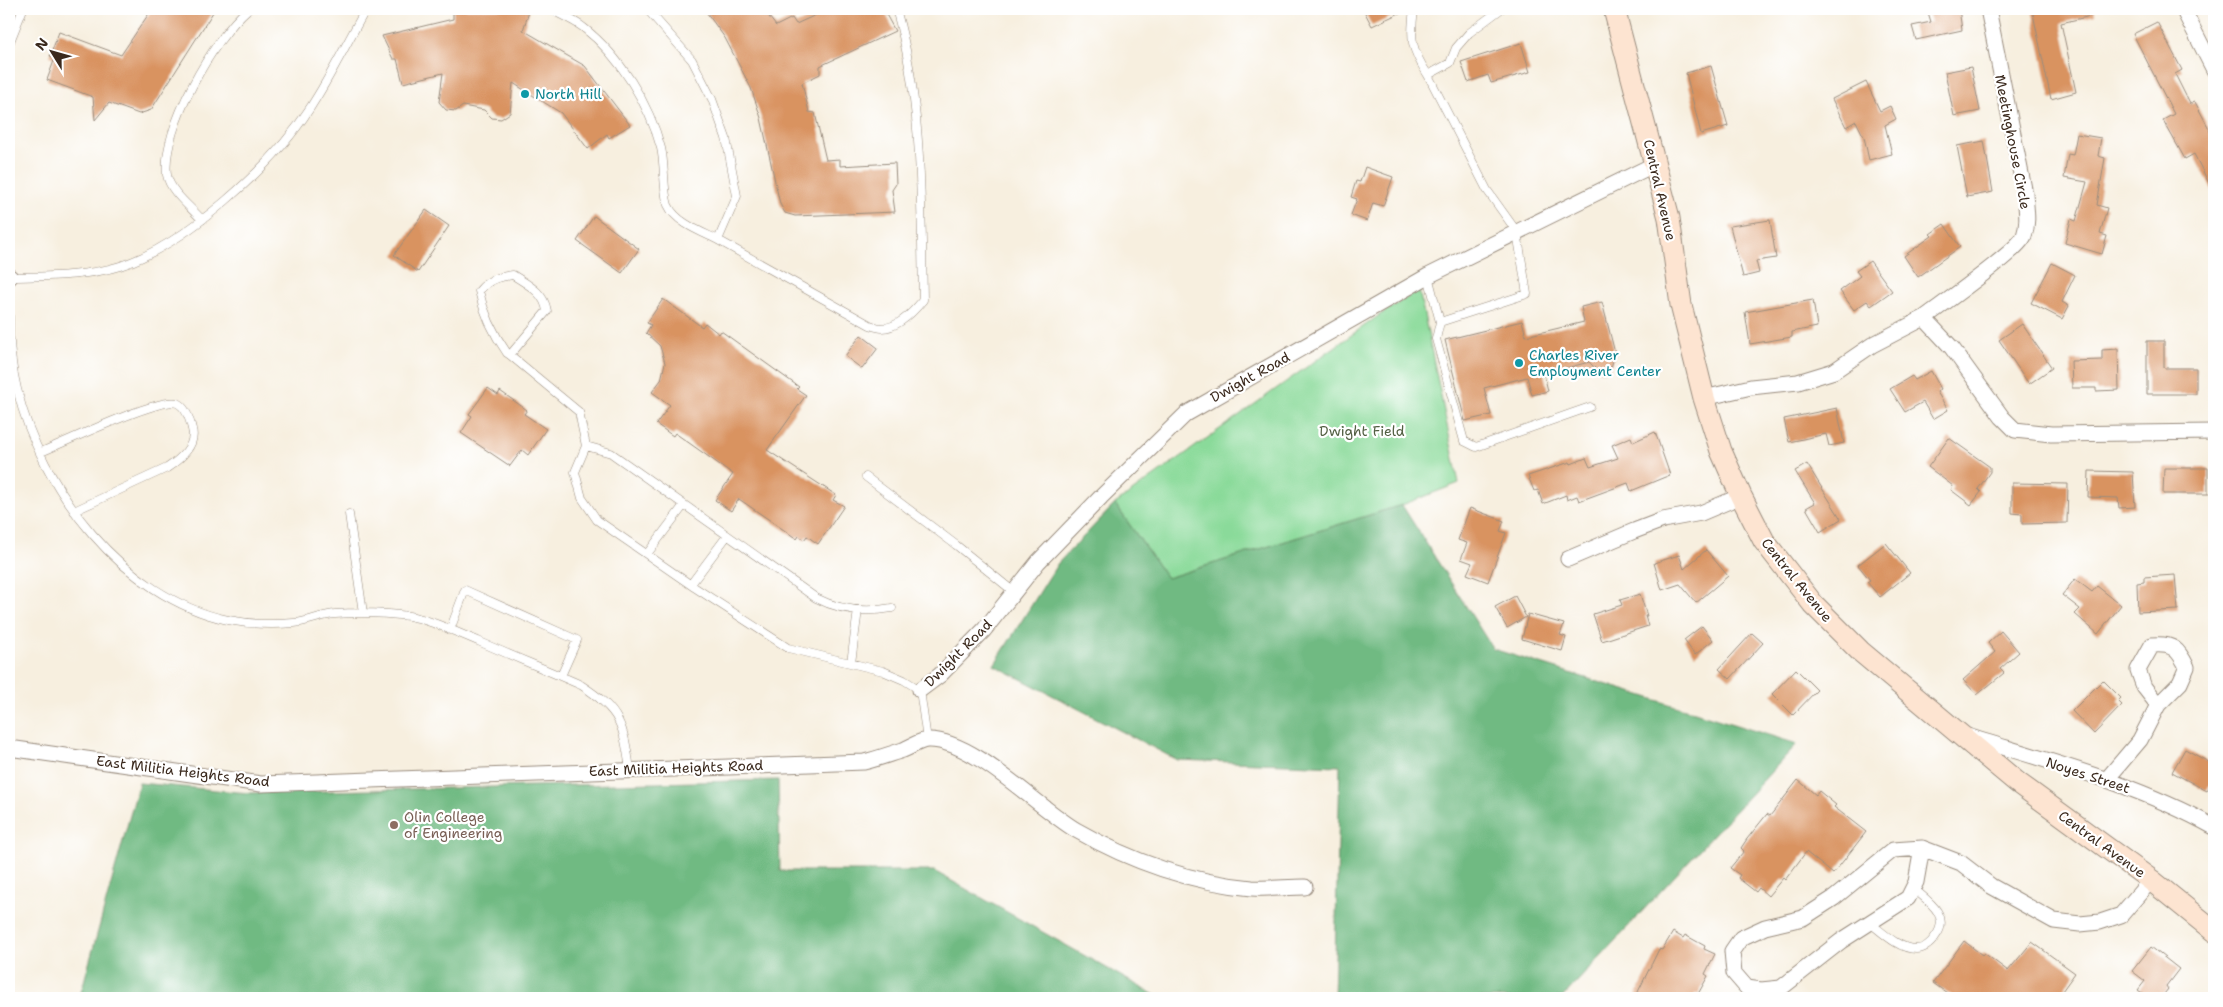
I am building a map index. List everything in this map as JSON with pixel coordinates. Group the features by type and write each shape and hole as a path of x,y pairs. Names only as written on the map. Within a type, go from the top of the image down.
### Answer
{"main road":[{"name":"Central Avenue","path":"1614,9 1669,218 1681,305 1704,398 1721,450 1741,496 1764,541 1814,604 1860,651 2018,783 2151,880 2214,932"}],"street":[{"name":"Meetinghouse Circle","path":"1704,398 1751,387 1798,382 1834,371 1872,345 1924,318 1998,261 2023,239 2028,222 2025,194 1988,9"},
{"path":"2183,9 2214,70"},
{"name":"Dwight Road","path":"920,690 940,675 978,636 1038,562 1186,414 1428,276 1655,164"},
{"path":"1924,318 1952,348 2002,416 2015,430 2051,434 2214,432"},
{"path":"1568,559 1663,520 1700,513 1741,496"},
{"path":"2107,779 2140,740 2158,705"},
{"name":"Noyes Street","path":"1958,734 2107,779 2161,800 2214,827"},
{"path":"927,740 950,743 968,753 1005,777 1075,829 1143,863 1190,878 1253,888 1305,886"},
{"name":"East Militia Heights Road","path":"9,748 261,784 630,769 864,762 881,758 927,740"},
{"path":"1922,848 1916,882 1908,898 1841,941 1781,988 1761,990 1746,988 1734,973 1732,951 1741,938 1765,927 1803,918 1834,898 1894,850 1922,848 1961,863 1991,886 2054,922 2080,924 2100,922 2121,914 2151,880"}],"lane":[{"path":"9,44 23,9"},
{"path":"202,220 173,189 167,175 169,144 181,105 216,49 248,9"},
{"path":"9,294 10,277 70,275 120,266 169,243 202,220 241,186 277,150 309,110 339,60 366,9"},
{"path":"550,9 583,27 606,48 639,93 650,113 661,149 668,206 681,220 870,325 883,328 896,323 912,312 923,300 920,182 914,102 902,31 896,9"},
{"path":"647,9 692,60 712,99 726,138 737,196 718,240"},
{"path":"1414,9 1411,31 1415,56 1428,75 1487,190 1517,232 1527,294 1440,322"},
{"path":"1428,75 1450,63 1456,48 1468,33 1501,9"},
{"path":"510,355 547,312 546,300 513,275 498,277 486,282 479,292 484,312 494,334 510,355 579,412 586,446 575,472 582,498 597,520 788,648 883,671 904,680 920,690 927,740"},
{"path":"1428,276 1440,322 1436,340 1464,442 1476,447 1590,407"},
{"path":"9,316 9,344 17,389 41,452 55,482 92,535 119,562 158,593 192,608 228,620 261,624 294,623 334,614 384,613 411,617 450,630 581,684 601,698 611,707 622,730 630,769"},
{"path":"41,452 163,403 177,403 185,411 193,432 186,452 178,460 167,468 74,511"},
{"path":"586,446 611,452 816,598 832,606 869,612 892,608"},
{"path":"866,477 956,545 1014,592"},
{"path":"647,554 684,505"},
{"path":"349,514 364,614"},
{"path":"691,584 727,536"},
{"path":"450,630 465,590 577,640 561,676"},
{"path":"851,663 858,610"},
{"path":"1869,922 1906,947 1916,949 1925,947 1939,932 1942,922 1939,912 1913,888"}],"green space":[{"name":"Dwight Field","path":"1419,290 1459,483 1402,505 1167,578 1115,504 1378,316"},
{"path":"1115,504 1167,578 1402,505 1493,649 1797,744 1562,998 1334,998 1340,766 1177,760 994,665 1058,563"},
{"name":"Olin College of Engineering","path":"778,780 780,871 934,871 1160,998 85,998 80,996 139,783 249,793"}],"building":[{"path":"152,9 215,9 151,110 139,114 109,103 95,120 93,97 47,80 55,58 50,56 59,32 121,55"},
{"path":"453,9 530,9 523,30 585,66 630,125 609,138 607,134 588,149 561,113 513,83 510,113 501,119 492,118 484,110 463,106 456,111 446,110 439,102 443,73 403,83 397,59 393,59 382,36 453,19"},
{"path":"704,9 763,9 776,26 792,18 796,24 829,9 883,9 895,31 820,66 820,74 802,83 809,112 815,113 826,160 840,159 840,166 895,163 896,184 892,190 895,212 795,216 785,213 780,204 761,118 751,88 725,38"},
{"path":"1363,9 1408,9 1372,26"},
{"path":"1927,9 1959,9 1962,30 1916,40 1912,26 1931,22"},
{"path":"2032,9 2094,9 2095,15 2061,23 2076,92 2051,99"},
{"path":"2157,22 2182,70 2175,74 2190,104 2195,102 2214,138 2214,193 2194,154 2185,159 2163,120 2174,114 2133,34"},
{"path":"1521,43 1530,72 1491,83 1488,75 1468,82 1461,62"},
{"path":"1711,66 1728,126 1701,134 1686,73"},
{"path":"1971,67 1980,111 1954,116 1945,72"},
{"path":"1866,82 1880,111 1890,106 1896,119 1885,125 1892,154 1869,160 1864,137 1856,121 1846,127 1832,99"},
{"path":"2077,134 2101,138 2098,156 2105,158 2097,205 2107,208 2100,234 2107,236 2102,254 2065,243 2071,219 2076,221 2087,182 2064,178 2068,154 2073,155"},
{"path":"1984,141 1993,192 1967,197 1957,146"},
{"path":"1365,167 1393,177 1383,206 1373,203 1367,221 1351,215 1357,199 1351,197 1356,181 1360,182"},
{"path":"426,210 449,226 418,272 394,255"},
{"path":"594,216 639,249 622,273 577,241"},
{"path":"1770,220 1776,258 1756,261 1759,273 1743,277 1730,226"},
{"path":"1944,224 1960,247 1918,277 1904,256 1932,236 1930,234"},
{"path":"1870,261 1892,291 1871,306 1867,301 1854,310 1840,291 1860,276 1856,271"},
{"path":"2052,263 2075,275 2062,302 2069,306 2062,319 2031,303"},
{"path":"663,299 702,327 705,323 719,334 721,331 799,387 797,389 806,395 767,450 836,495 833,500 844,506 818,544 807,536 804,540 799,536 797,539 739,499 731,511 715,500 733,474 675,433 673,436 656,424 670,405 652,392 661,380 665,363 660,346 646,333 651,325 647,323"},
{"path":"1813,300 1817,327 1792,332 1792,337 1750,344 1745,312"},
{"name":"Charles River Employment Center","path":"1602,302 1615,353 1611,368 1602,372 1589,362 1544,374 1548,391 1532,395 1527,377 1484,388 1491,415 1465,421 1445,340 1522,321 1526,336 1584,322 1581,307"},
{"path":"2022,324 2052,368 2029,384 1999,340"},
{"path":"861,335 878,348 862,369 845,356"},
{"path":"2147,341 2164,341 2164,368 2196,368 2196,394 2147,394"},
{"path":"2118,349 2119,390 2096,391 2096,388 2072,388 2071,361 2102,360 2102,350"},
{"path":"1931,371 1941,389 1937,392 1948,410 1933,419 1923,402 1905,412 1890,389 1912,376 1915,380"},
{"path":"488,388 498,395 500,391 527,410 524,414 546,429 528,455 522,450 510,466 461,433 472,416 469,414"},
{"path":"1837,408 1844,443 1829,446 1826,434 1789,442 1784,419"},
{"path":"1655,432 1670,475 1631,491 1628,483 1579,501 1577,496 1567,500 1566,495 1543,504 1538,490 1534,491 1528,476 1586,458 1590,467 1618,458 1612,445 1631,437 1633,442"},
{"path":"1949,438 1990,467 1990,472 1978,489 1981,492 1971,505 1951,490 1953,486 1928,467"},
{"path":"1807,464 1841,519 1820,532 1806,508 1815,503 1795,471"},
{"path":"2164,468 2208,468 2208,494 2163,494"},
{"path":"2089,471 2133,472 2135,507 2119,508 2118,498 2088,497"},
{"path":"2012,483 2068,484 2067,523 2022,524 2022,514 2012,513"},
{"path":"1470,508 1504,521 1500,531 1506,533 1488,582 1467,574 1472,563 1461,559 1467,543 1458,540"},
{"path":"1886,543 1910,573 1880,597 1867,582 1870,580 1858,565"},
{"path":"1706,550 1728,576 1696,603 1680,584 1662,590 1654,563 1679,555 1684,569"},
{"path":"2175,575 2178,610 2138,612 2137,583 2144,582 2144,577"},
{"path":"2075,579 2092,592 2097,586 2121,605 2098,634 2075,614 2080,609 2062,595"},
{"path":"1640,594 1648,626 1602,641 1593,614 1622,605 1620,600"},
{"path":"1515,596 1526,617 1507,628 1495,607"},
{"path":"1528,614 1564,624 1560,635 1566,637 1562,651 1522,639"},
{"path":"1702,626 1713,640 1695,655 1684,640"},
{"path":"2001,631 2019,652 2000,669 2004,673 1977,695 1963,680 1995,652 1988,643"},
{"path":"1752,633 1763,643 1730,679 1719,669"},
{"path":"1796,669 1817,690 1793,715 1772,694"},
{"path":"2103,680 2121,698 2118,701 2122,705 2094,734 2072,711"},
{"path":"2185,749 2214,765 2214,777 2207,791 2172,772"},
{"path":"1798,780 1816,795 1819,791 1836,805 1834,807 1866,832 1833,874 1806,852 1785,880 1783,878 1768,896 1759,888 1756,892 1738,878 1740,875 1730,868 1744,851 1741,848 1747,839 1767,814 1770,816"},
{"path":"1673,932 1683,938 1685,935 1705,946 1704,949 1715,954 1705,974 1708,976 1698,994 1696,993 1693,998 1635,998 1659,949 1662,950"},
{"path":"1964,941 2008,971 2032,942 2075,973 2057,998 1954,998 1933,983"},
{"path":"2151,947 2179,969 2166,986 2168,989 2161,998 2149,998 2138,990 2145,981 2132,971"}],"place":[{"name":"North Hill","path":"525,94"},
{"name":"Charles River Employment Center","path":"1519,363"},
{"name":"Olin College of Engineering","path":"394,825"}]}
